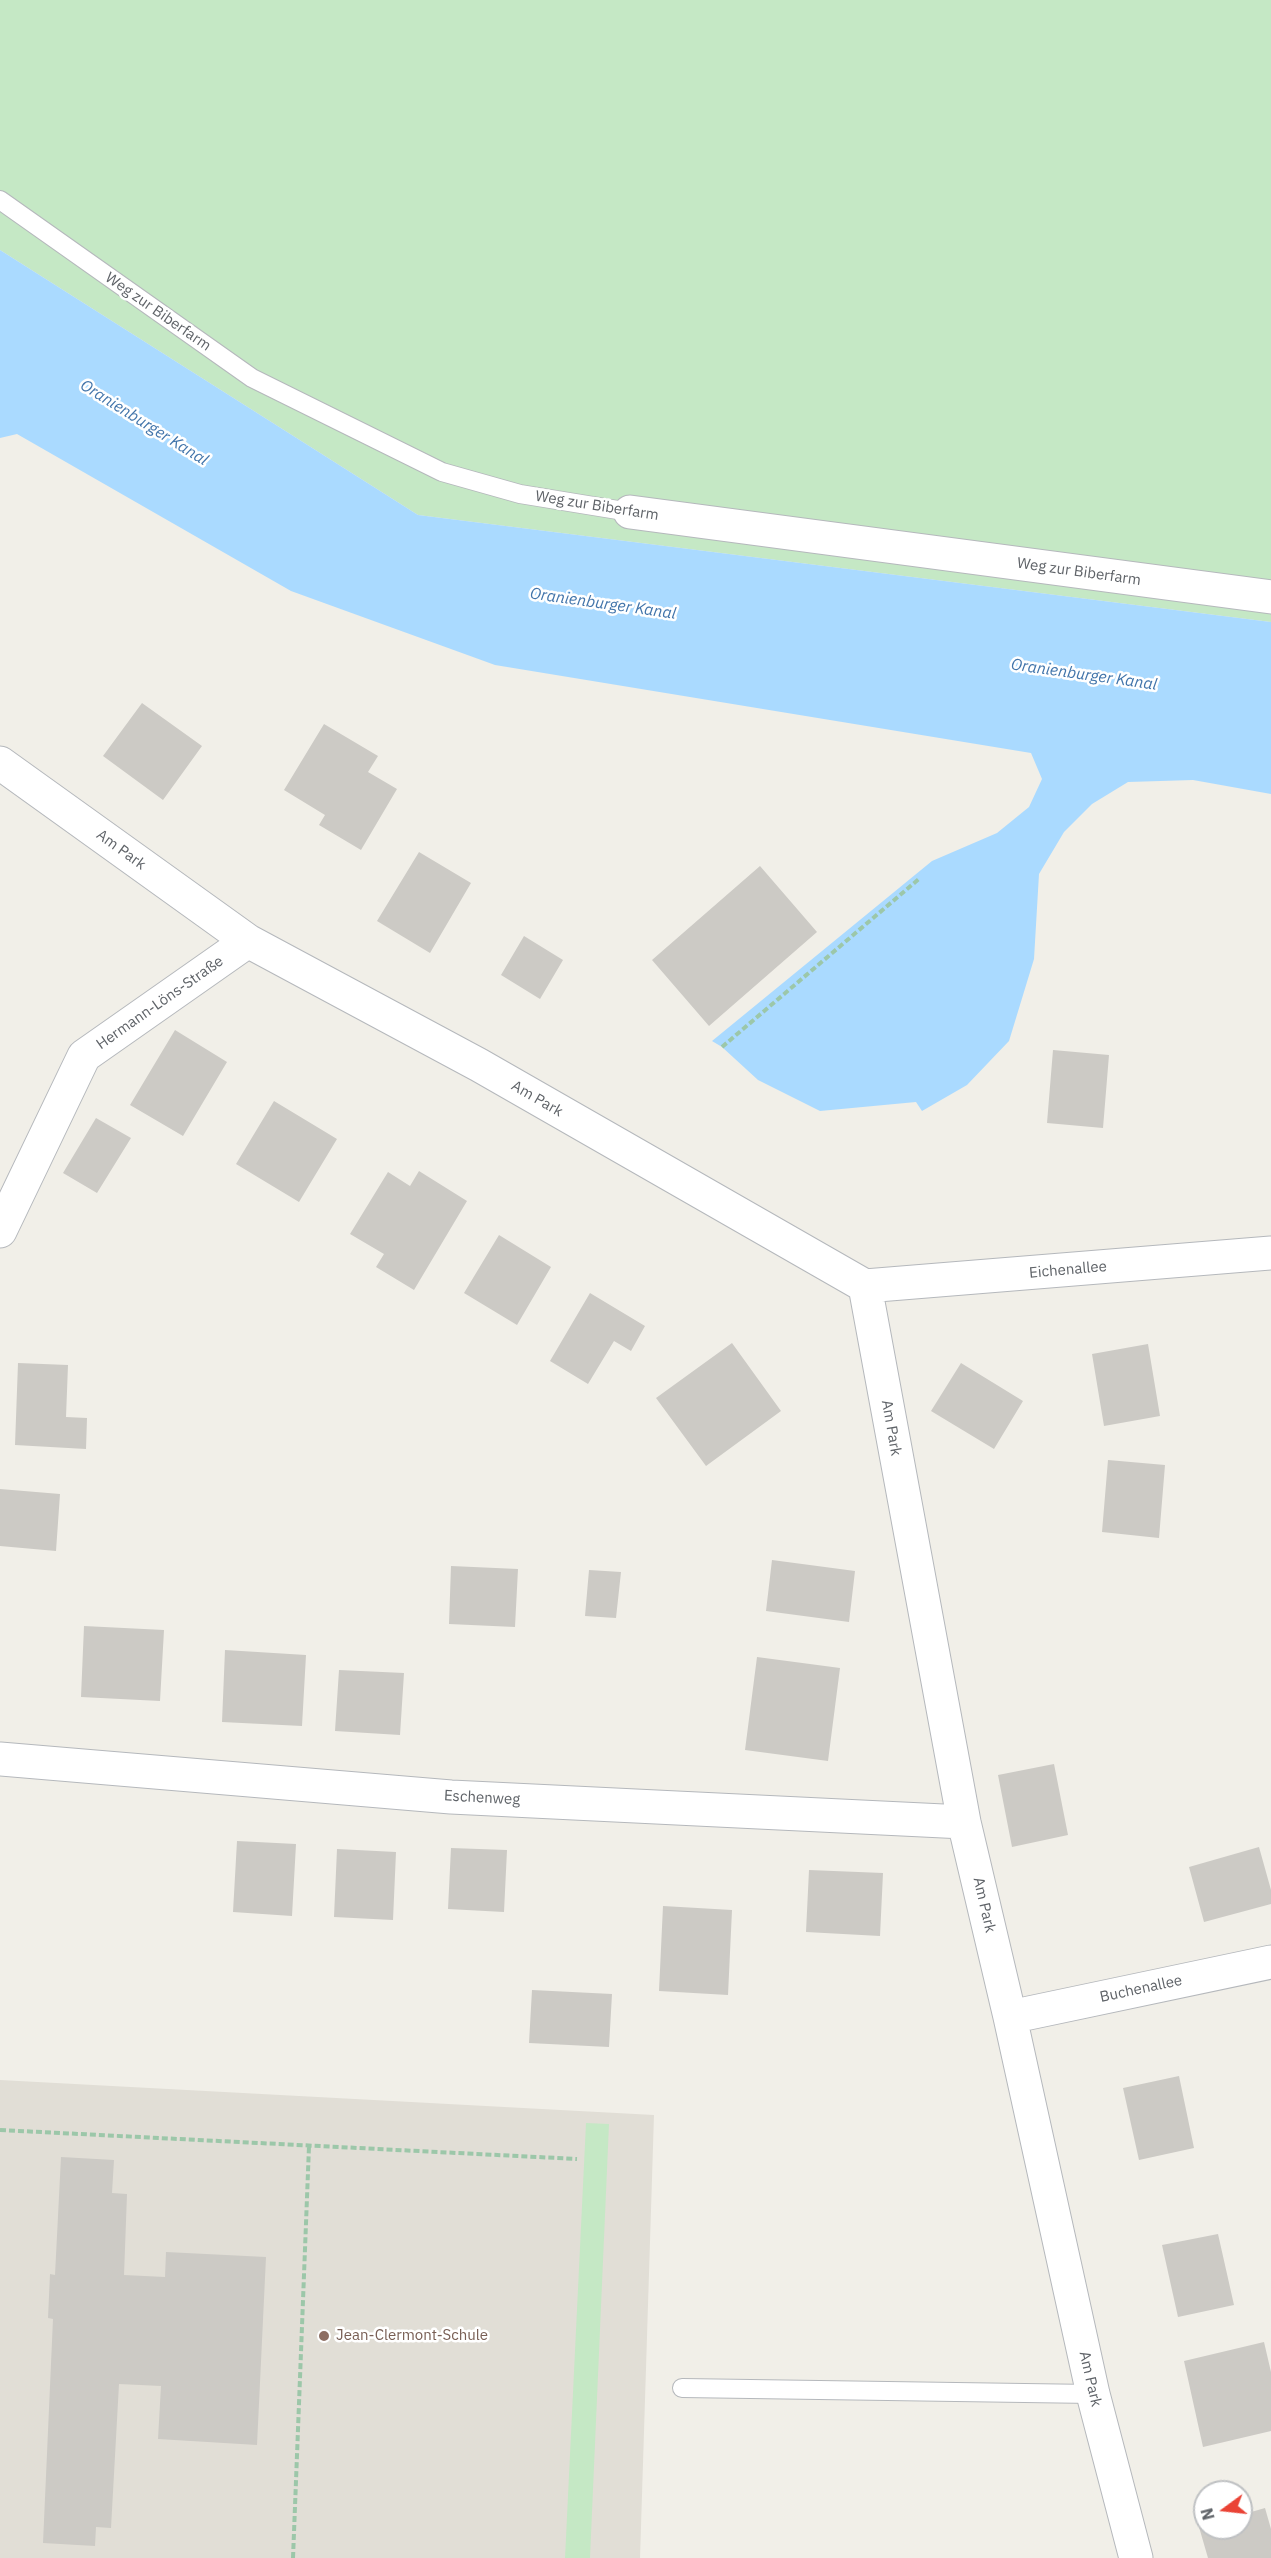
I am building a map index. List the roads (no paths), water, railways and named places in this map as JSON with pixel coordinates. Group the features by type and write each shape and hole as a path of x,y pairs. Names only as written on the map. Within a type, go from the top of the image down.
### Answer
{"street":[{"name":"Weg zur Biberfarm","path":"630,512 1271,597"},
{"name":"Am Park","path":"0,763 248,941 479,1065 865,1286 964,1822 1010,2017 1093,2394 1136,2558"},
{"name":"Hermann-Löns-Straße","path":"0,1231 84,1056 248,941"},
{"name":"Eichenallee","path":"865,1286 1271,1253"},
{"name":"Eschenweg","path":"0,1759 451,1797 964,1822"},
{"name":"Buchenallee","path":"1010,2017 1271,1962"}],"lane":[{"name":"Weg zur Biberfarm","path":"0,200 252,378 442,472 520,494 630,512"},
{"path":"682,2388 1093,2394"}],"water":[{"name":"Oranienburger Kanal","path":"0,250 418,515 1271,622 1271,794 1193,780 1128,782 1092,804 1064,832 1039,874 1034,959 1009,1041 967,1085 922,1111 916,1102 820,1111 758,1080 722,1047 712,1041 932,861 997,833 1029,807 1042,779 1031,753 495,665 291,591 17,434 0,438"}],"place":[{"name":"Jean-Clermont-Schule","path":"324,2336"}]}
